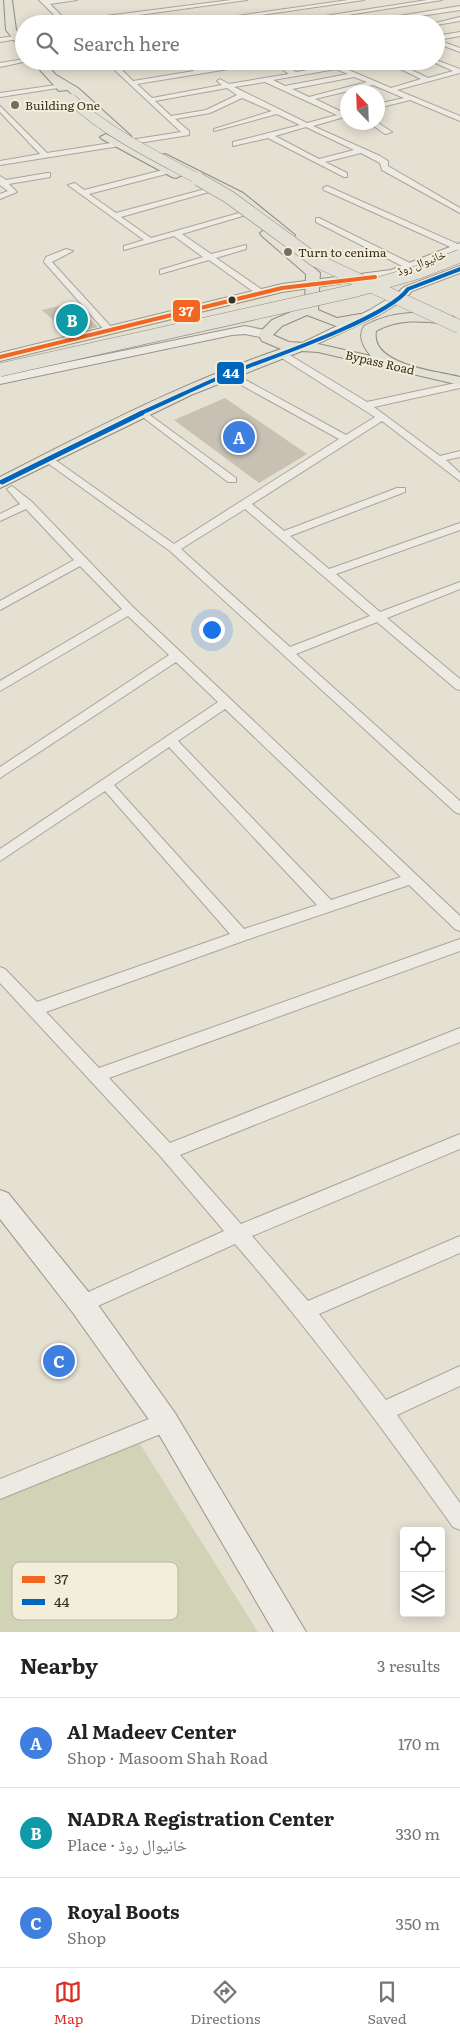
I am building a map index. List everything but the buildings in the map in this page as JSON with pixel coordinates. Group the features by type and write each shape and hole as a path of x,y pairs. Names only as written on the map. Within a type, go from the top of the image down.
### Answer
{"main road":[{"path":"8,0 11,30 15,36"},
{"path":"44,70 90,125 117,144 206,190 243,213 306,265 314,273 310,309"},
{"path":"55,83 95,121 114,136 230,197 300,251 334,269 407,299"},
{"path":"55,83 73,89 106,121 134,142 228,188 258,209 303,246 337,265 368,278 459,324"},
{"name":"خانیوال روڈ","path":"0,370 354,291 419,272 460,253"},
{"name":"خانیوال روڈ","path":"0,375 364,293 460,253"},
{"path":"0,362 153,326 288,290 312,287 348,287 407,299"},
{"path":"310,309 317,316 330,321 351,321 360,318"},
{"path":"265,334 277,323 310,309"},
{"path":"390,365 369,345 369,329 378,323 419,316 459,324"},
{"name":"Bypass Road","path":"265,334 267,338 276,343 318,348 460,381"},
{"path":"4,489 47,459 142,413 228,374 300,347"}],"street":[{"path":"44,2 74,0"},
{"path":"131,15 244,0"},
{"path":"304,0 314,6"},
{"path":"252,15 361,0"},
{"path":"338,15 438,0"},
{"path":"44,2 58,15"},
{"path":"203,6 209,10"},
{"path":"416,15 459,9"},
{"path":"282,11 288,15"},
{"path":"445,22 460,19"},
{"path":"445,38 460,34"},
{"path":"0,40 15,38"},
{"path":"445,44 460,50"},
{"path":"0,65 15,63"},
{"path":"445,65 459,71"},
{"path":"0,163 186,133 118,70"},
{"path":"130,83 213,70"},
{"path":"288,70 295,75"},
{"path":"149,100 321,70"},
{"path":"344,70 460,119"},
{"path":"406,70 428,80"},
{"path":"390,90 459,71"},
{"path":"285,88 355,75"},
{"path":"253,76 340,112"},
{"path":"220,81 242,95 385,163 383,165 385,168 460,211"},
{"path":"0,96 55,83"},
{"path":"308,99 373,83"},
{"path":"216,114 242,95"},
{"path":"385,104 410,98"},
{"path":"0,108 46,156"},
{"path":"216,130 277,112"},
{"path":"170,118 216,114 238,123"},
{"path":"236,144 340,115"},
{"path":"268,135 344,175"},
{"path":"319,162 360,150"},
{"path":"83,193 167,171"},
{"path":"1,181 47,175"},
{"path":"0,197 12,194 1,181"},
{"path":"72,185 150,241"},
{"path":"327,188 460,253"},
{"path":"116,216 206,190"},
{"path":"127,248 243,213"},
{"path":"319,220 411,267"},
{"path":"175,234 261,293"},
{"path":"163,272 243,247"},
{"path":"68,251 49,259 48,262 110,331"},
{"name":"خانیوال روڈ","path":"0,357 261,293 393,274 439,257 460,253"},
{"path":"300,347 360,318 407,299 408,288 460,269"},
{"path":"444,276 460,282"},
{"path":"0,380 232,331 245,330 265,334"},
{"path":"280,353 368,405 439,459 460,478"},
{"path":"228,374 346,439"},
{"path":"368,405 460,385"},
{"path":"142,413 232,480"},
{"path":"174,549 383,416"},
{"path":"439,459 460,454"},
{"path":"47,459 174,549 460,809"},
{"path":"4,489 28,504 129,610 460,925"},
{"path":"283,535 401,490"},
{"path":"245,503 460,686"},
{"path":"0,518 28,504"},
{"path":"329,573 460,526"},
{"path":"0,606 81,561"},
{"path":"289,652 460,585"},
{"path":"0,687 129,610"},
{"path":"0,773 177,656"},
{"path":"0,856 226,702"},
{"path":"169,740 327,906"},
{"path":"105,783 241,936"},
{"path":"36,1009 327,906 412,879"},
{"path":"96,1076 460,945"},
{"path":"0,973 36,1009 167,1152 305,1311 383,1412 460,1518"},
{"path":"167,1152 460,1035"},
{"path":"82,1304 238,1233 460,1141"},
{"path":"0,1201 82,1304 166,1422 291,1632"},
{"path":"305,1311 460,1244"},
{"path":"383,1412 460,1376"},
{"path":"0,1490 166,1422"}],"green space":[{"path":"135,1436 258,1632 0,1632 0,1490"}],"transit line":[{"name":"44","path":"2,482 135,416 228,374 300,347 386,308 404,295 408,289 460,269"},
{"name":"37","path":"0,357 282,288 375,277"}],"place":[{"name":"Building One","path":"15,105"},
{"name":"Turn to cenima","path":"288,252"},
{"name":"NADRA Registration Center","path":"72,320"},
{"name":"Al Madeev Center","path":"239,437"},
{"name":"Royal Boots","path":"59,1361"}]}
